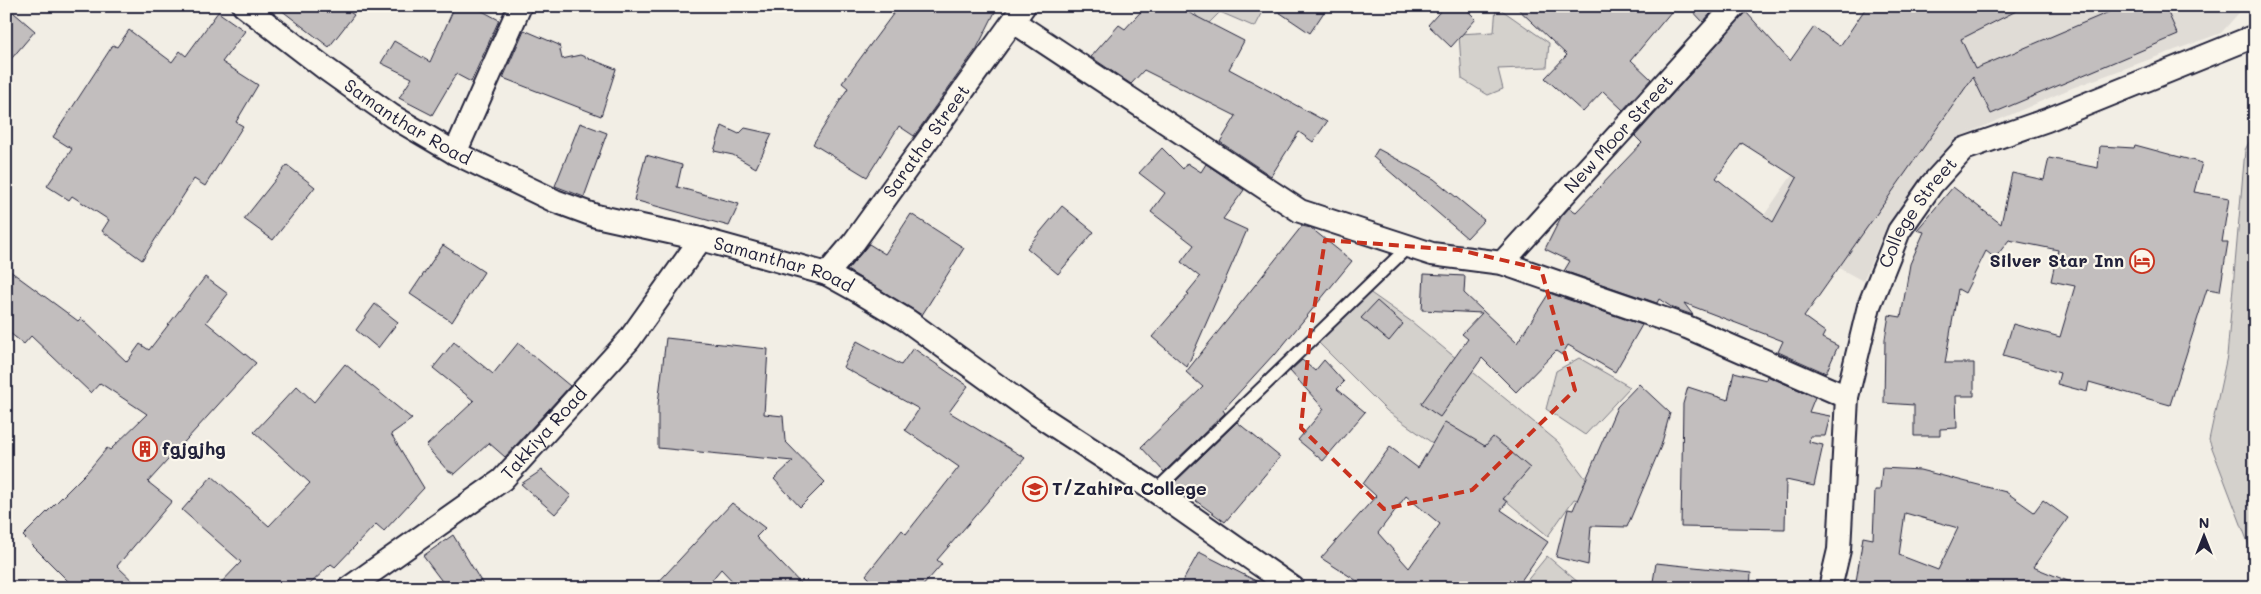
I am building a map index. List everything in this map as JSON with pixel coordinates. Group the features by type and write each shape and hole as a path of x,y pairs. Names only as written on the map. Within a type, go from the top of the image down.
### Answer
{"street":[{"name":"Samanthar Road","path":"244,6 326,70 385,111 455,153 555,201 596,216 701,239 827,274 908,321 1032,411 1156,491 1293,588"},
{"path":"455,153 520,6"},
{"name":"New Moor Street","path":"1502,263 1735,6"},
{"path":"1019,14 1300,211 1432,254 1502,263 1687,328 1847,397"},
{"name":"Saratha Street","path":"827,274 854,242 1019,14"},
{"name":"College Street","path":"1830,588 1839,550 1847,397 1869,306 1899,231 1932,184 1964,149 2047,120 2255,36"},
{"name":"Takkiya Road","path":"349,588 502,480 628,340 701,239"}],"lane":[{"path":"1156,491 1409,246"}],"highlighted area":[{"path":"1325,240 1459,250 1541,269 1575,390 1472,490 1384,509 1301,428 1310,335"}],"shaded area":[{"path":"1200,6 1266,6 1255,27 1220,12 1206,26 1195,14"},
{"path":"1496,6 1549,43 1547,67 1498,69 1503,89 1488,95 1462,79 1459,34 1494,32"},
{"path":"1861,6 2245,6 2221,33 2072,88 1959,137 1886,228 1863,281 1758,224 1886,40"},
{"path":"2255,131 2255,561 2209,440 2227,356 2245,150"},
{"path":"1365,289 1412,322 1558,442 1608,508 1574,499 1548,536 1465,466 1387,411 1314,338"},
{"path":"1579,358 1630,387 1585,435 1546,409 1556,371"},
{"path":"1547,556 1585,588 1521,588"}],"building":[{"path":"6,6 35,31 6,65"},
{"path":"276,6 341,6 354,15 329,47"},
{"path":"455,6 473,6 499,20 471,82 456,74 432,115 399,98 412,78 381,63 394,41 430,62"},
{"path":"899,6 998,6 977,48 914,136 899,126 867,177 813,144 848,88 842,83"},
{"path":"1146,6 1176,6 1244,41 1229,69 1327,122 1313,142 1299,132 1271,176 1220,142 1236,116 1144,70 1131,84 1091,57 1119,25 1125,29"},
{"path":"1270,6 1328,6 1310,33"},
{"path":"1445,6 1463,6 1476,19 1451,47 1428,25"},
{"path":"1515,6 1676,6 1631,60 1651,79 1623,110 1603,91 1583,112 1545,78 1567,55"},
{"path":"1688,6 1717,6 1703,22"},
{"path":"1867,6 2026,6 1961,39 1975,69 2123,6 2165,6 2178,35 1991,114 1973,77 1804,317 1825,332 1822,338 1838,346 1826,373 1778,352 1783,341 1684,303 1693,315 1673,308 1659,299 1657,303 1564,271 1570,261 1545,249 1561,217 1569,208 1576,212 1642,143 1635,136 1746,12 1790,61 1814,27 1840,46","holes":["1742,143 1797,178 1773,222 1716,178"]},
{"path":"218,12 245,31 222,62 258,85 236,122 243,126 205,186 194,179 142,260 102,231 109,220 72,196 69,200 47,186 72,149 53,137 113,45 117,47 129,30 172,62 180,51 186,56"},
{"path":"524,30 559,45 562,59 580,55 616,69 601,116 503,78"},
{"path":"580,123 607,133 584,197 555,186"},
{"path":"722,126 739,134 745,128 772,134 756,168 733,155 714,151"},
{"path":"2135,145 2202,163 2194,192 2229,198 2222,242 2228,242 2220,291 2207,289 2170,405 2089,382 2087,392 2057,384 2060,373 2003,356 2013,324 2060,337 2075,286 2051,281 2058,250 2009,240 1995,258 1986,251 1965,293 1958,289 1945,363 1974,363 1974,396 1956,396 1957,428 1940,429 1940,436 1914,436 1914,405 1884,403 1885,339 1889,315 1901,317 1910,264 1924,232 1917,230 1953,187 2001,224 2012,173 2044,180 2049,158 2098,168 2100,146 2134,148"},
{"path":"1162,148 1183,169 1187,163 1201,172 1206,164 1244,190 1223,219 1247,230 1187,367 1152,337 1189,294 1187,293 1200,277 1181,262 1194,245 1151,212 1165,193 1139,173"},
{"path":"1378,149 1434,179 1484,220 1467,238 1373,157"},
{"path":"646,155 682,165 677,187 739,204 729,226 634,200"},
{"path":"287,165 315,187 273,240 244,219"},
{"path":"1062,206 1094,232 1058,274 1027,248"},
{"path":"911,214 964,248 922,315 847,270 869,244 885,254"},
{"path":"1302,226 1311,228 1352,261 1275,355 1223,410 1225,413 1164,472 1141,447 1203,387 1186,372"},
{"path":"443,245 484,272 452,322 410,294"},
{"path":"6,268 78,321 81,318 127,362 140,344 149,350 205,277 228,294 206,322 256,363 148,482 172,501 117,566 140,588 75,588 23,536 87,472 107,448 110,450 147,414 100,383 91,393 31,336 24,344 6,330"},
{"path":"1424,274 1465,276 1464,293 1517,343 1549,293 1642,325 1615,372 1568,345 1562,355 1556,351 1516,392 1482,358 1440,417 1421,404 1468,339 1462,334 1482,313 1422,310"},
{"path":"1377,301 1403,324 1389,341 1361,318"},
{"path":"375,304 398,322 378,348 356,330"},
{"path":"666,338 768,349 764,414 783,416 785,441 825,482 800,507 774,479 793,461 658,448 658,404"},
{"path":"857,341 901,365 913,348 968,386 949,412 1025,458 937,560 942,564 921,588 878,588 866,575 902,530 906,534 959,467 905,430 919,409 843,367"},
{"path":"454,342 493,374 518,343 570,386 505,457 489,443 455,474 447,470 426,446 474,401 433,368"},
{"path":"1302,360 1315,371 1324,360 1344,382 1337,389 1365,412 1323,461 1298,440 1324,409 1290,371"},
{"path":"345,364 412,419 391,434 424,488 384,531 376,524 335,567 331,564 306,588 216,588 241,562 182,510 212,476 269,526 310,483 254,432 297,386 314,402"},
{"path":"1734,372 1766,380 1767,376 1815,397 1809,412 1830,416 1825,436 1810,436 1809,442 1823,445 1814,486 1786,480 1785,529 1681,527 1683,404 1688,387 1728,400"},
{"path":"1639,384 1670,413 1661,446 1627,527 1591,526 1588,565 1556,557 1568,509 1573,510 1617,407"},
{"path":"1237,422 1280,457 1225,522 1174,485"},
{"path":"1445,422 1485,446 1493,437 1530,468 1503,499 1507,502 1501,510 1548,542 1516,588 1368,588 1321,558 1376,496 1363,484 1390,447 1418,468","holes":["1406,496 1440,524 1409,568 1378,533"]},
{"path":"1882,468 1920,470 2006,492 2034,512 2043,500 2068,518 2033,567 2080,586 2080,588 1855,588 1863,537 1873,539 1875,490 1880,490","holes":["1905,513 1958,528 1938,570 1899,555"]},
{"path":"542,470 571,496 555,514 521,484"},
{"path":"732,503 765,528 756,537 805,588 739,588 721,569 705,588 653,588"},
{"path":"453,535 485,588 447,588 423,556"},
{"path":"1199,552 1268,587 1270,588 1179,588"},
{"path":"1656,563 1751,573 1750,588 1652,588"}],"place":[{"name":"Silver Star Inn","path":"2142,261"},
{"name":"fgjgjhg","path":"145,449"},
{"name":"T/Zahira College","path":"1035,489"}]}
